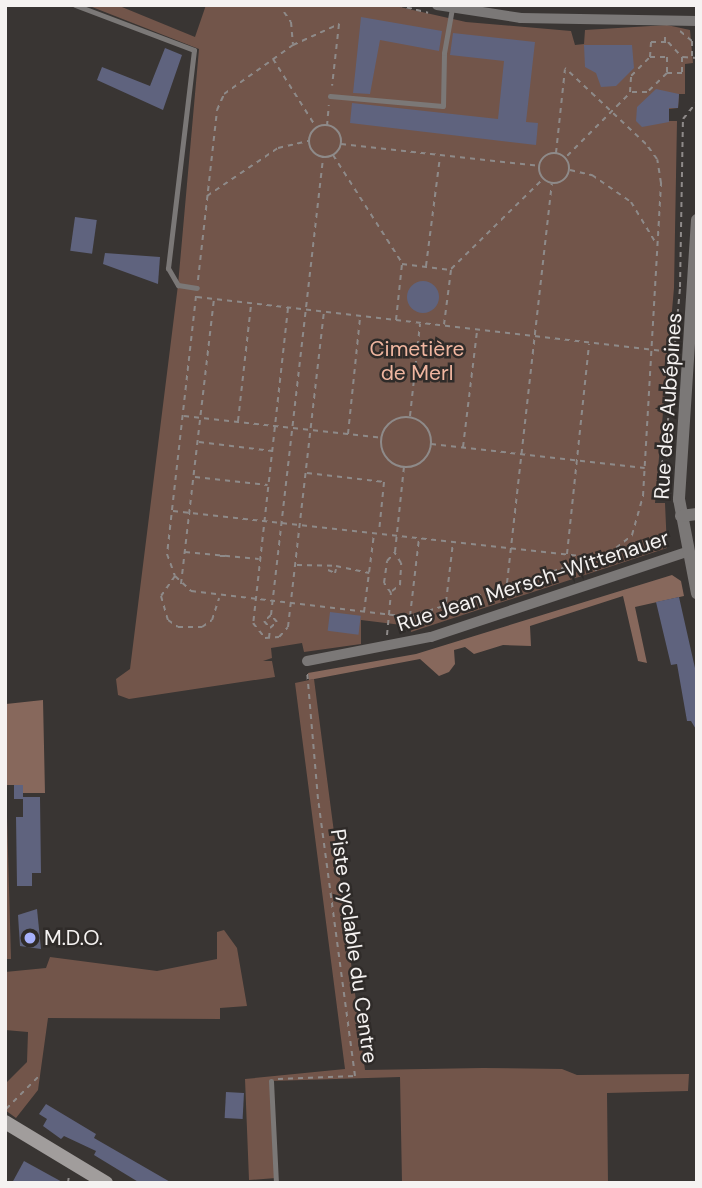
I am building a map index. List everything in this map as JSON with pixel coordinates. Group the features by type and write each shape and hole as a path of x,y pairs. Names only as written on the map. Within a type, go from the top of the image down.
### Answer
{"main road":[{"path":"5,1122 106,1183"}],"street":[{"path":"438,5 531,18 697,22"},
{"name":"Rue des Aubépines","path":"697,220 681,516 697,593"},
{"path":"681,516 697,514"},
{"name":"Rue Jean Mersch-Wittenauer","path":"307,661 386,648 687,552"}],"lane":[{"path":"75,5 194,50 168,268 178,285 197,288"},
{"path":"330,96 443,106 444,52 452,8"},
{"path":"271,1081 276,1183"}],"path":[{"path":"284,12 294,33 293,46"},
{"path":"327,126 339,24 272,59 224,94 217,110 167,554 181,585 219,597 410,617 446,603 608,554 632,535 645,468 662,183 657,159 613,110 565,68 556,153"},
{"path":"679,31 692,43 697,43"},
{"path":"630,92 647,92 667,73 682,73 682,57 668,42 650,42 650,57"},
{"path":"692,43 692,57"},
{"path":"566,158 630,92 631,76 650,57 667,57 675,49"},
{"path":"667,57 667,73"},
{"path":"682,57 697,58"},
{"path":"272,59 316,128"},
{"path":"662,465 680,287 683,119 697,102"},
{"path":"309,141 315,153 323,157 333,155 341,144 339,134 327,126 316,128"},
{"path":"206,197 278,148 309,141 316,128"},
{"path":"341,144 539,166"},
{"path":"556,153 566,158 570,170 561,182 552,184 543,179 539,166 546,155 556,153"},
{"path":"333,155 402,264 396,320"},
{"path":"426,267 441,155"},
{"path":"270,628 264,621 271,615 273,603 323,157"},
{"path":"570,170 592,175 631,202 647,223 658,250"},
{"path":"444,326 451,270 543,179"},
{"path":"507,584 552,184"},
{"path":"402,264 451,270"},
{"path":"196,297 672,352"},
{"path":"181,585 214,299"},
{"path":"238,422 251,304"},
{"path":"269,638 255,629 255,601 288,308"},
{"path":"269,638 285,633 291,605 324,312"},
{"path":"347,435 360,316"},
{"path":"410,417 420,323"},
{"path":"463,448 477,330"},
{"path":"567,554 575,460 590,343"},
{"path":"183,416 382,438"},
{"path":"410,417 424,423 431,444 425,458 404,467 390,460 382,438 388,425 410,417"},
{"path":"198,442 272,451"},
{"path":"431,444 645,468"},
{"path":"665,453 670,461"},
{"path":"386,648 391,593 384,583 387,561 395,552 404,467"},
{"path":"306,473 384,482 379,534"},
{"path":"194,477 268,485"},
{"path":"171,511 591,557"},
{"path":"364,612 374,533"},
{"path":"410,617 419,538"},
{"path":"446,603 453,542"},
{"path":"185,552 220,555 227,552 226,556 260,559"},
{"path":"391,593 400,585 401,563 395,552"},
{"path":"591,557 597,575"},
{"path":"296,565 328,569 336,566 336,569 369,573"},
{"path":"175,576 161,596 168,620 178,627 202,627 212,620 219,597"},
{"path":"269,638 270,628 277,622 271,615"},
{"name":"Piste cyclable du Centre","path":"271,1081 355,1076 318,799 307,677"},
{"path":"5,1110 41,1074"}],"green space":[{"name":"Cimetière de Merl","path":"87,5 117,5 195,37 206,5 391,5 466,22 571,31 575,45 584,44 585,30 667,25 690,30 693,63 685,64 685,94 679,94 678,108 669,109 669,121 677,121 674,288 655,503 665,503 667,548 411,632 410,626 361,620 361,644 304,652 302,643 271,648 272,658 263,661 272,661 275,677 129,699 118,695 116,679 130,669 178,285 199,49"},
{"path":"314,679 365,1070 483,1068 562,1069 577,1075 689,1074 688,1091 607,1093 608,1183 402,1183 400,1077 271,1081 276,1178 249,1180 245,1079 345,1069 295,683"},
{"path":"5,745 11,959 5,959"},
{"path":"224,930 237,948 247,1006 220,1008 220,1019 48,1018 38,1090 16,1118 5,1110 5,1084 27,1062 28,1032 5,1030 5,972 46,968 50,957 157,971 217,959 217,932"}],"shaded area":[{"path":"672,575 681,581 684,596 635,607 647,663 638,661 623,596 530,626 531,646 503,645 474,654 465,647 454,650 455,664 449,672 439,676 420,659 309,680 308,673 416,654"},
{"path":"43,700 45,793 23,793 23,785 7,785 6,704"}],"building":[{"path":"361,17 442,31 439,51 380,40 370,94 353,93"},
{"path":"453,33 535,42 526,122 538,123 536,145 350,123 352,103 498,119 504,61 450,55"},
{"path":"584,45 632,45 634,68 616,86 601,87 596,73 585,67"},
{"path":"165,48 182,55 163,110 97,80 102,67 150,86"},
{"path":"656,89 679,94 678,108 669,108 669,122 642,127 636,121 637,107"},
{"path":"75,217 97,220 92,254 70,251"},
{"path":"105,253 160,257 158,284 103,264"},
{"path":"423,281 434,286 439,297 434,308 423,313 412,308 407,297 412,286"},
{"path":"679,597 697,677 697,731 691,721 687,721 677,664 671,665 656,602"},
{"path":"330,612 361,616 358,635 328,631"},
{"path":"14,785 23,785 23,797 40,797 41,873 32,873 32,886 17,886 16,817 23,817 23,799 14,799"},
{"name":"M.D.O.","path":"37,909 41,949 20,946 18,915"},
{"path":"226,1092 244,1093 243,1119 225,1118"},
{"path":"46,1104 96,1134 94,1138 172,1183 140,1183 94,1155 96,1151 64,1136 61,1139 43,1126 47,1119 39,1114"},
{"path":"24,1161 64,1183 12,1183"}],"place":[{"name":"M.D.O.","path":"30,938"}]}
